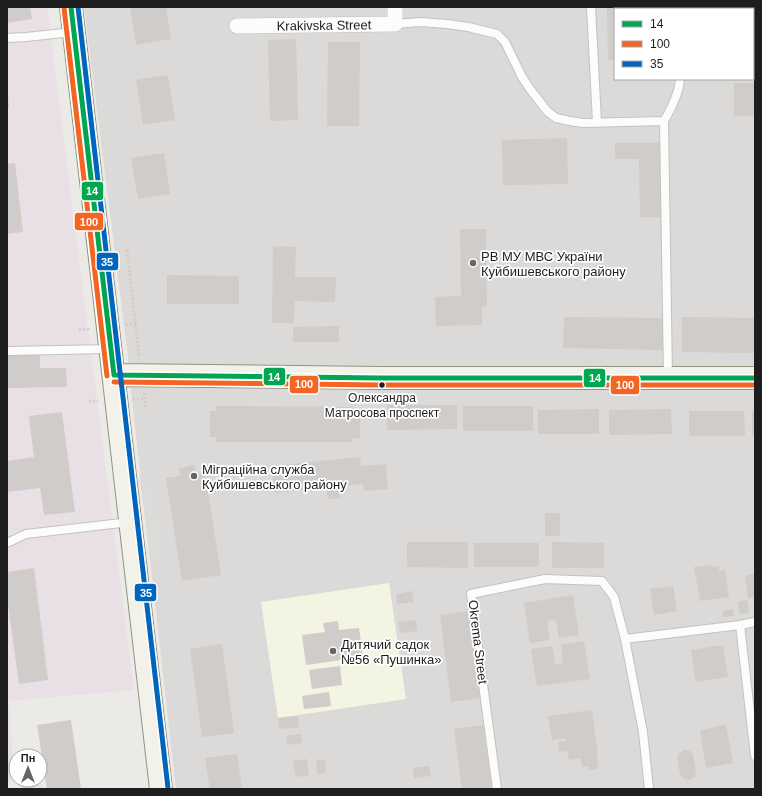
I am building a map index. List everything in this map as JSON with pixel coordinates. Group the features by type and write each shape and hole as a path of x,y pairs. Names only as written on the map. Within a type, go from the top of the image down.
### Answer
{"main road":[{"path":"71,7 161,789"},
{"path":"114,375 373,378 755,378"}],"street":[{"path":"395,7 395,24"},
{"name":"Krakivska Street","path":"237,26 395,24"}],"lane":[{"path":"592,7 597,122"},
{"path":"395,24 420,22 447,24 468,27 496,34 505,42 522,77 530,89 547,110 556,118 583,123 664,121"},
{"path":"7,38 74,32"},
{"path":"668,378 664,121 674,99 680,80"},
{"path":"7,351 111,349"},
{"path":"7,543 26,534 131,522"},
{"name":"Okrema Street","path":"497,789 471,594 545,579 602,581 614,597 625,639 643,732 649,789"},
{"path":"625,639 755,622"},
{"path":"740,625 755,756"}],"path":[{"path":"127,250 146,409"}],"shaded area":[{"path":"7,7 47,7 134,690 9,701 12,748 8,748 7,783"},
{"path":"84,7 755,7 755,789 176,789 128,357"},
{"path":"139,474 156,490 165,557 153,575"},
{"name":"Дитячий садок №56 «Пушинка»","path":"389,583 406,699 278,718 261,602"},
{"path":"42,788 42,789 18,789"}],"building":[{"path":"7,7 30,7 32,19 7,23"},
{"path":"130,7 166,7 171,39 136,45"},
{"path":"607,7 642,7 614,8 614,60 608,60"},
{"path":"705,7 735,7 735,8"},
{"path":"296,39 298,120 270,121 268,40"},
{"path":"328,42 360,42 359,126 327,126"},
{"path":"168,75 175,120 143,125 136,80"},
{"path":"734,83 755,83 755,116 734,116"},
{"path":"8,96 9,108 7,108"},
{"path":"567,138 568,184 503,185 502,140"},
{"path":"615,143 660,143 661,217 640,217 639,159 615,159"},
{"path":"164,153 170,194 138,199 131,158"},
{"path":"15,163 23,232 7,234 7,164"},
{"name":"РВ МУ МВС України Куйбишевського району","path":"460,229 486,229 487,306 482,307 482,325 436,326 435,297 461,296"},
{"path":"273,246 296,247 295,277 336,277 335,302 295,301 294,323 272,323"},
{"path":"167,275 239,276 239,304 167,304"},
{"path":"564,317 664,318 663,350 563,348"},
{"path":"682,317 755,318 755,353 682,352"},
{"path":"339,326 339,342 293,342 293,327"},
{"path":"7,355 40,355 40,368 66,368 67,387 7,388"},
{"path":"387,405 457,405 457,429 387,430"},
{"path":"216,406 353,407 353,412 360,412 360,438 353,438 353,442 216,442 216,437 210,437 210,411 216,411"},
{"path":"463,406 533,406 533,431 463,431"},
{"path":"599,409 599,434 538,434 538,410"},
{"path":"671,409 672,434 609,435 609,410"},
{"path":"689,411 744,411 745,436 689,436"},
{"path":"752,411 755,411 755,435 752,435"},
{"path":"62,412 75,512 44,515 40,488 7,492 7,461 34,457 29,416"},
{"path":"360,457 361,466 386,464 388,489 364,491 363,484 339,486 341,498 328,499 326,488 274,493 272,466"},
{"path":"194,465 196,474 205,472 221,575 182,581 166,478 180,476 179,468"},
{"path":"545,513 560,513 560,536 545,536"},
{"path":"407,542 468,542 468,568 407,567"},
{"path":"552,542 604,543 604,568 552,568"},
{"path":"474,543 539,543 539,567 474,567"},
{"path":"712,565 712,567 719,566 719,571 725,570 729,597 700,601 694,567"},
{"path":"34,568 48,680 19,684 7,597 7,572"},
{"path":"755,574 755,597 748,598 745,576"},
{"path":"673,586 677,611 654,615 650,589"},
{"path":"412,591 414,602 397,604 396,594"},
{"path":"573,595 579,635 559,638 556,620 547,621 550,640 530,643 524,603"},
{"path":"747,600 749,613 739,614 738,602"},
{"path":"733,609 734,616 723,617 722,611"},
{"path":"468,611 480,698 451,702 440,615"},
{"path":"416,620 417,631 400,633 398,622"},
{"path":"338,621 339,630 359,628 363,657 306,665 302,635 325,632 323,623"},
{"path":"584,641 590,679 537,686 531,649 552,646 555,665 563,663 561,645"},
{"path":"222,644 234,733 202,737 190,649"},
{"path":"723,645 728,677 696,682 691,650"},
{"path":"340,666 342,685 312,689 309,670"},
{"path":"329,692 331,706 304,709 302,696"},
{"path":"592,710 598,756 598,769 589,770 589,766 582,767 581,758 569,760 568,751 559,752 558,742 567,741 566,738 552,740 548,716"},
{"path":"298,716 299,727 279,729 278,718"},
{"path":"71,720 81,789 47,789 48,748 41,748 37,725"},
{"path":"483,725 492,789 462,789 454,729"},
{"path":"726,725 733,763 706,768 700,730"},
{"path":"301,734 302,743 287,745 286,736"},
{"path":"684,750 690,751 693,754 696,771 695,776 690,780 684,779 680,774 677,757"},
{"path":"237,754 242,789 210,789 205,758"},
{"path":"307,759 309,775 296,777 293,761"},
{"path":"325,760 326,773 318,774 316,761"},
{"path":"429,766 431,776 414,778 413,768"}],"transit line":[{"name":"14","path":"71,7 114,375"},
{"name":"35","path":"78,7 168,788"},
{"name":"100","path":"64,8 107,376"},
{"name":"14","path":"114,375 380,378 755,378"},
{"name":"100","path":"114,382 380,385 755,385"}],"place":[{"name":"РВ МУ МВС України Куйбишевського району","path":"473,263"},
{"name":"Олександра Матросова проспект","path":"382,385"},
{"name":"Міграційна служба Куйбишевського району","path":"194,476"},
{"name":"Дитячий садок №56 «Пушинка»","path":"333,651"}]}
